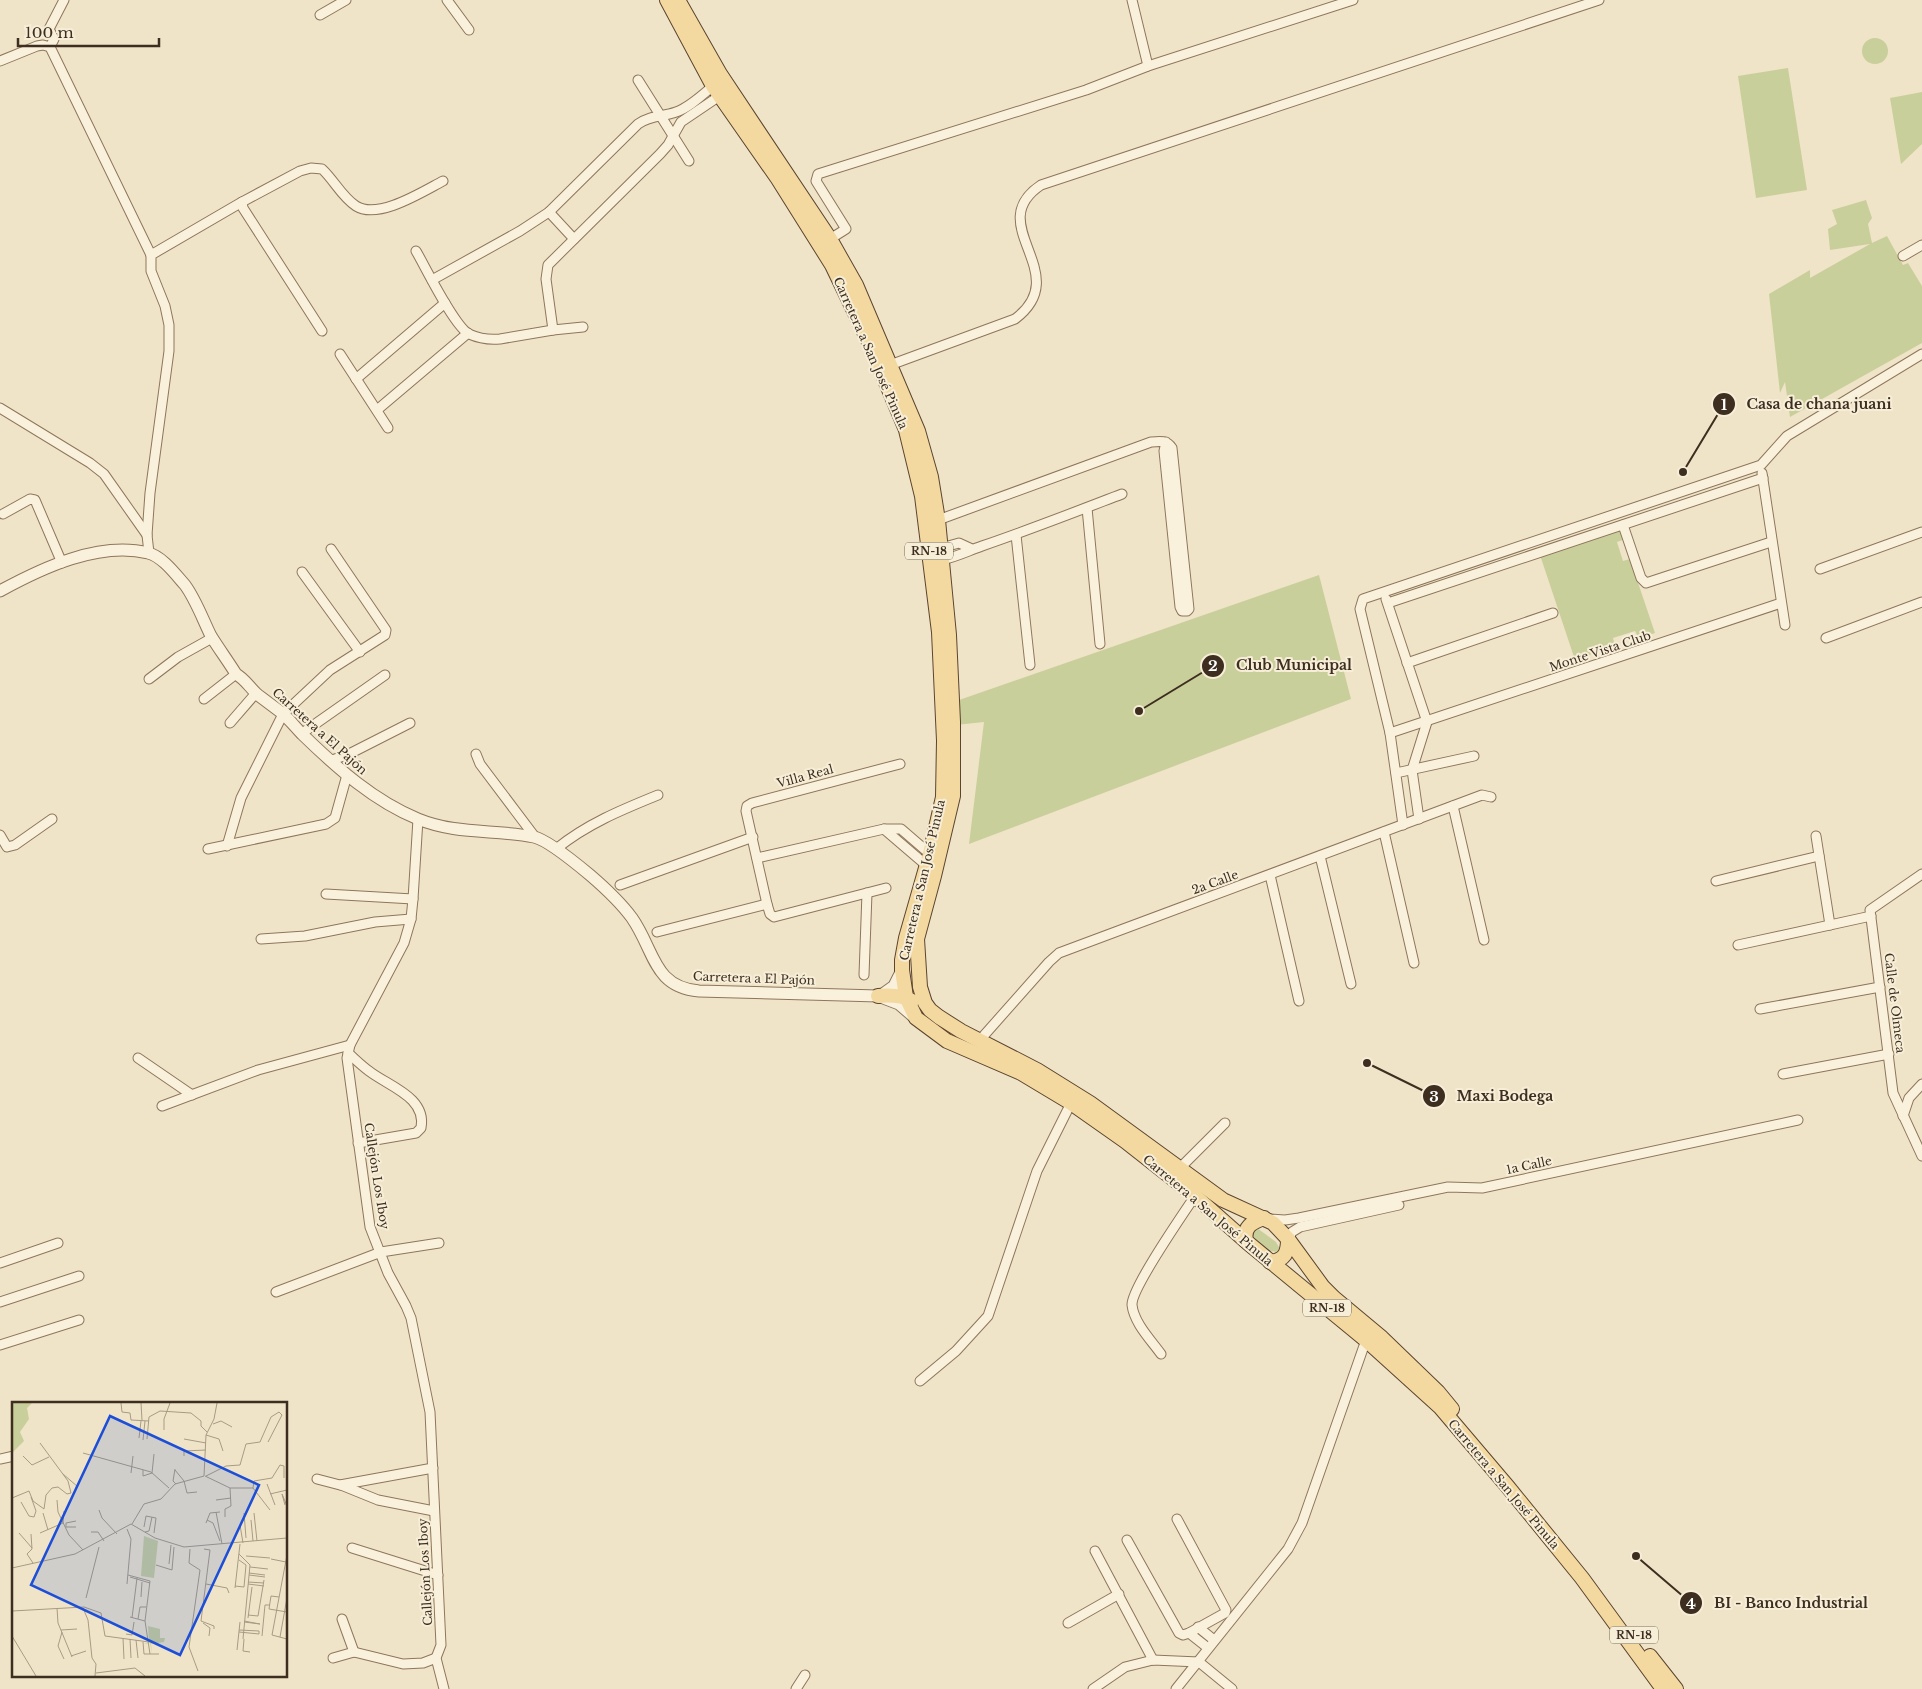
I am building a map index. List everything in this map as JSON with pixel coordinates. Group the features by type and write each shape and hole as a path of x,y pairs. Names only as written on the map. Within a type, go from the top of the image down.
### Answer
{"main road":[{"name":"Carretera a San José Pinula","path":"666,0 717,91 778,179 832,265 869,342 906,430 922,496 939,632 944,741 943,797 906,938 902,970 906,998 916,1018 947,1041 984,1047 1037,1070 1090,1103 1223,1200 1264,1218 1279,1229 1316,1279 1334,1298 1382,1338 1431,1385 1567,1546 1676,1689"},
{"name":"Carretera a San José Pinula","path":"678,0 720,74 830,238 856,285 918,431 930,477 944,551 953,722 953,796 917,939 920,986 925,1003 934,1014 1021,1073 1071,1103 1125,1141 1194,1196 1270,1262 1366,1340 1440,1407 1582,1578 1663,1689"},
{"path":"879,996 906,998 915,1003 938,1025 948,1031 961,1032"},
{"path":"1246,1241 1245,1233 1249,1226 1264,1218"},
{"path":"1270,1262 1285,1256 1288,1249 1288,1239"},
{"path":"1366,1340 1374,1340 1423,1384 1431,1385"}],"street":[{"path":"50,48 54,39 49,29 64,0"},
{"path":"320,15 346,0"},
{"path":"1132,0 1148,66"},
{"path":"830,238 846,229 816,181 818,174 1086,90 1148,66 1353,0"},
{"path":"890,364 1015,319 1027,309 1034,298 1037,278 1021,228 1021,213 1026,199 1041,185 1599,0"},
{"path":"449,1 469,30"},
{"path":"0,61 37,46 43,45 50,48 151,255 151,272 165,306 169,325 169,351 150,493 147,535 149,553 108,552 90,554 44,568 0,591"},
{"path":"638,80 689,161"},
{"path":"432,280 520,231 549,212 629,132 646,119 683,109 717,91"},
{"path":"553,330 546,272 553,259 660,154 681,122 717,91"},
{"path":"151,255 242,202 311,168 322,169 348,199 357,207 369,211 384,209 443,182"},
{"path":"242,202 243,208 322,331"},
{"path":"549,212 574,239"},
{"path":"1903,256 1922,245"},
{"path":"416,251 445,304 468,333 492,340 583,327"},
{"path":"356,379 445,304"},
{"path":"377,410 468,333"},
{"path":"340,354 388,428"},
{"path":"1403,825 1390,733 1360,607 1360,602 1364,598 1761,465 1787,436 1922,354"},
{"path":"0,408 90,463 104,474 147,535"},
{"path":"938,520 1152,442 1160,441 1166,442 1164,451 1179,555 1189,608 1188,612 1182,611 1180,607 1179,555"},
{"path":"1761,465 1785,626"},
{"path":"1388,603 1763,478"},
{"path":"944,551 959,556 1122,494"},
{"path":"2,514 30,499 35,500 62,563"},
{"path":"1086,508 1100,644"},
{"path":"1623,525 1641,578 1646,583 1771,542"},
{"path":"1820,568 1922,532"},
{"path":"1016,535 1030,665"},
{"path":"1535,540 1539,552"},
{"path":"944,551 959,544 972,550"},
{"path":"227,846 241,798 283,714 330,670 385,635 386,630 331,549"},
{"name":"Carretera a El Pajón","path":"149,553 167,566 186,587 212,638 236,674 256,693 283,714 301,734 347,775 373,795 418,819 457,830 536,837 556,849 590,875 625,910 642,934 663,975 677,986 699,991 879,996 899,1004 916,1018"},
{"path":"302,572 360,652"},
{"path":"1384,591 1427,722 1412,770 1419,819"},
{"path":"1826,638 1922,602"},
{"name":"Monte Vista Club","path":"1390,733 1781,603"},
{"path":"1407,663 1553,613"},
{"path":"149,679 178,657 212,638"},
{"path":"204,699 236,674"},
{"path":"301,734 386,675"},
{"path":"230,723 256,693"},
{"path":"330,761 410,723"},
{"path":"476,754 480,764 536,837"},
{"path":"1396,773 1474,756"},
{"name":"Villa Real","path":"767,904 746,811 747,806 752,803 900,764"},
{"path":"208,849 332,822 335,818 347,775"},
{"path":"556,849 577,832 619,811 658,795"},
{"name":"2a Calle","path":"984,1047 1049,962 1059,953 1482,795 1491,797"},
{"path":"1453,806 1484,940"},
{"path":"0,835 7,847 15,846 52,819"},
{"path":"162,1106 258,1070 349,1049 404,943 411,919 418,819"},
{"path":"757,858 884,829 901,829 928,860"},
{"path":"1384,832 1414,963"},
{"path":"1816,836 1830,925"},
{"path":"620,885 753,837"},
{"path":"1320,856 1351,984"},
{"path":"1716,881 1819,856"},
{"path":"1738,945 1870,916 1870,910 1922,874"},
{"path":"1270,875 1299,1001"},
{"path":"656,932 767,904 770,914 774,917 886,888"},
{"path":"864,975 868,893"},
{"path":"326,894 413,899"},
{"name":"Calle de Olmeca","path":"1870,916 1894,1093 1922,1156"},
{"path":"261,939 305,936 375,922 411,919"},
{"path":"879,996 894,986 902,970"},
{"path":"1760,1009 1880,987"},
{"path":"349,1049 370,1072 392,1084 412,1100 421,1120 421,1128 416,1133 358,1143"},
{"name":"Callejón Los Iboy","path":"349,1049 347,1058 370,1227 388,1273 411,1318 430,1412 441,1645 436,1658 444,1689"},
{"path":"1783,1074 1876,1058 1889,1054"},
{"path":"138,1058 192,1095"},
{"path":"1903,1116 1909,1098 1922,1084"},
{"path":"920,1381 956,1351 988,1316 1037,1171 1071,1103"},
{"name":"1a Calle","path":"1264,1218 1285,1220 1299,1218 1448,1187 1482,1188 1798,1120"},
{"path":"1179,1169 1224,1123"},
{"path":"1161,1354 1141,1327 1133,1310 1133,1298 1157,1254 1194,1196"},
{"path":"1288,1239 1292,1232 1300,1227 1399,1205"},
{"path":"276,1292 381,1252 438,1242"},
{"path":"0,1263 58,1243"},
{"path":"0,1302 79,1276"},
{"path":"0,1345 79,1320"},
{"path":"1176,1689 1288,1548 1302,1523 1366,1340"},
{"path":"340,1485 433,1468"},
{"path":"317,1479 340,1485 378,1500 434,1511"},
{"path":"1127,1540 1179,1633 1183,1635 1189,1633 1225,1613 1226,1610 1178,1520"},
{"path":"352,1548 438,1575"},
{"path":"1096,1551 1153,1660"},
{"path":"1068,1624 1119,1594"},
{"path":"342,1620 354,1652"},
{"path":"1198,1627 1211,1644"},
{"path":"1189,1633 1211,1644"},
{"path":"334,1658 354,1652 403,1664 423,1664 436,1658"},
{"path":"1093,1689 1125,1667 1153,1660 1199,1662 1232,1689"},
{"path":"796,1689 805,1675"}],"green space":[{"path":"1875,38 1884,42 1888,51 1884,60 1875,64 1866,60 1862,51 1866,42"},
{"path":"1788,68 1807,190 1756,198 1738,76"},
{"path":"1922,92 1922,144 1901,164 1890,98"},
{"path":"1866,200 1872,218 1868,224 1872,243 1887,236 1903,265 1908,263 1922,286 1922,343 1790,417 1785,382 1780,393 1769,294 1810,270 1810,278 1870,244 1830,250 1828,229 1837,224 1832,210"},
{"path":"1618,526 1623,540 1617,542 1623,561 1630,559 1655,633 1639,639 1635,631 1613,638 1615,646 1575,660 1539,552"},
{"path":"1319,575 1351,699 969,844 984,722 956,725 959,700"},
{"path":"1257,1228 1276,1242 1280,1249 1279,1252 1268,1251 1252,1238 1251,1230"}],"place":[{"name":"Casa de chana juani","path":"1683,472"},
{"name":"Club Municipal","path":"1139,711"},
{"name":"Maxi Bodega","path":"1367,1063"},
{"name":"BI - Banco Industrial","path":"1636,1556"}]}
